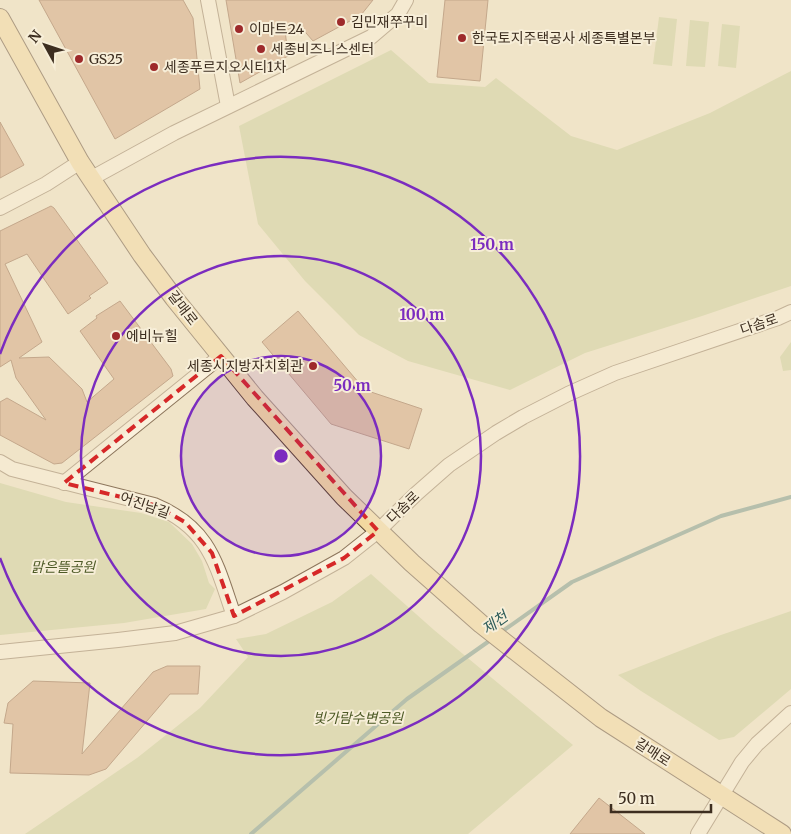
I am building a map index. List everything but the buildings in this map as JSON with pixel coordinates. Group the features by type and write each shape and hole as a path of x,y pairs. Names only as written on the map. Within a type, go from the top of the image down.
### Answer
{"main road":[{"name":"갈매로","path":"0,18 80,162 142,255 221,356 291,438 378,531 481,624 601,718 782,834"}],"street":[{"path":"208,0 228,106"},
{"path":"92,178 174,133 371,37 398,14 406,0"},
{"path":"0,208 46,184 80,162"},
{"name":"다솜로","path":"0,652 175,633 234,616 283,592 344,558 378,531 449,465 523,417 615,373 791,312"},
{"path":"64,482 221,356"},
{"name":"어진남길","path":"0,462 12,469 154,505 170,512 185,522 201,537 212,553 234,616"},
{"path":"698,834 742,762 757,744 791,713"}],"highlighted area":[{"path":"221,356 378,531 344,558 234,616 212,553 185,522 154,505 64,483"}],"green space":[{"path":"659,17 677,19 672,66 653,64"},
{"path":"690,20 709,22 705,67 686,66"},
{"path":"722,24 740,26 736,68 718,66"},
{"path":"391,50 429,83 485,87 496,78 571,136 617,150 710,113 791,71 791,286 585,353 510,390 408,361 359,335 305,281 258,224 239,126"},
{"path":"791,342 791,370 783,371 780,357"},
{"name":"맑은뜰공원","path":"0,483 66,502 141,513 169,522 192,544 202,561 209,583 215,589 206,609 124,623 0,635"},
{"name":"빛가람수변공원","path":"371,574 434,630 573,745 468,834 25,834 137,758 200,708 248,657 236,639 266,634 332,602"},
{"path":"791,611 791,689 734,737 719,740 618,675 718,636"}],"waterway":[{"name":"제천","path":"500,633 572,582 721,516 791,497"},
{"name":"제천","path":"251,834 407,699 492,639"}],"place":[{"name":"김민재쭈꾸미","path":"341,22"},
{"name":"이마트24","path":"239,29"},
{"name":"한국토지주택공사 세종특별본부","path":"462,38"},
{"name":"세종비즈니스센터","path":"261,49"},
{"name":"GS25","path":"79,59"},
{"name":"세종푸르지오시티1차","path":"154,67"},
{"name":"에비뉴힐","path":"116,336"},
{"name":"세종시지방자치회관","path":"313,366"}]}
